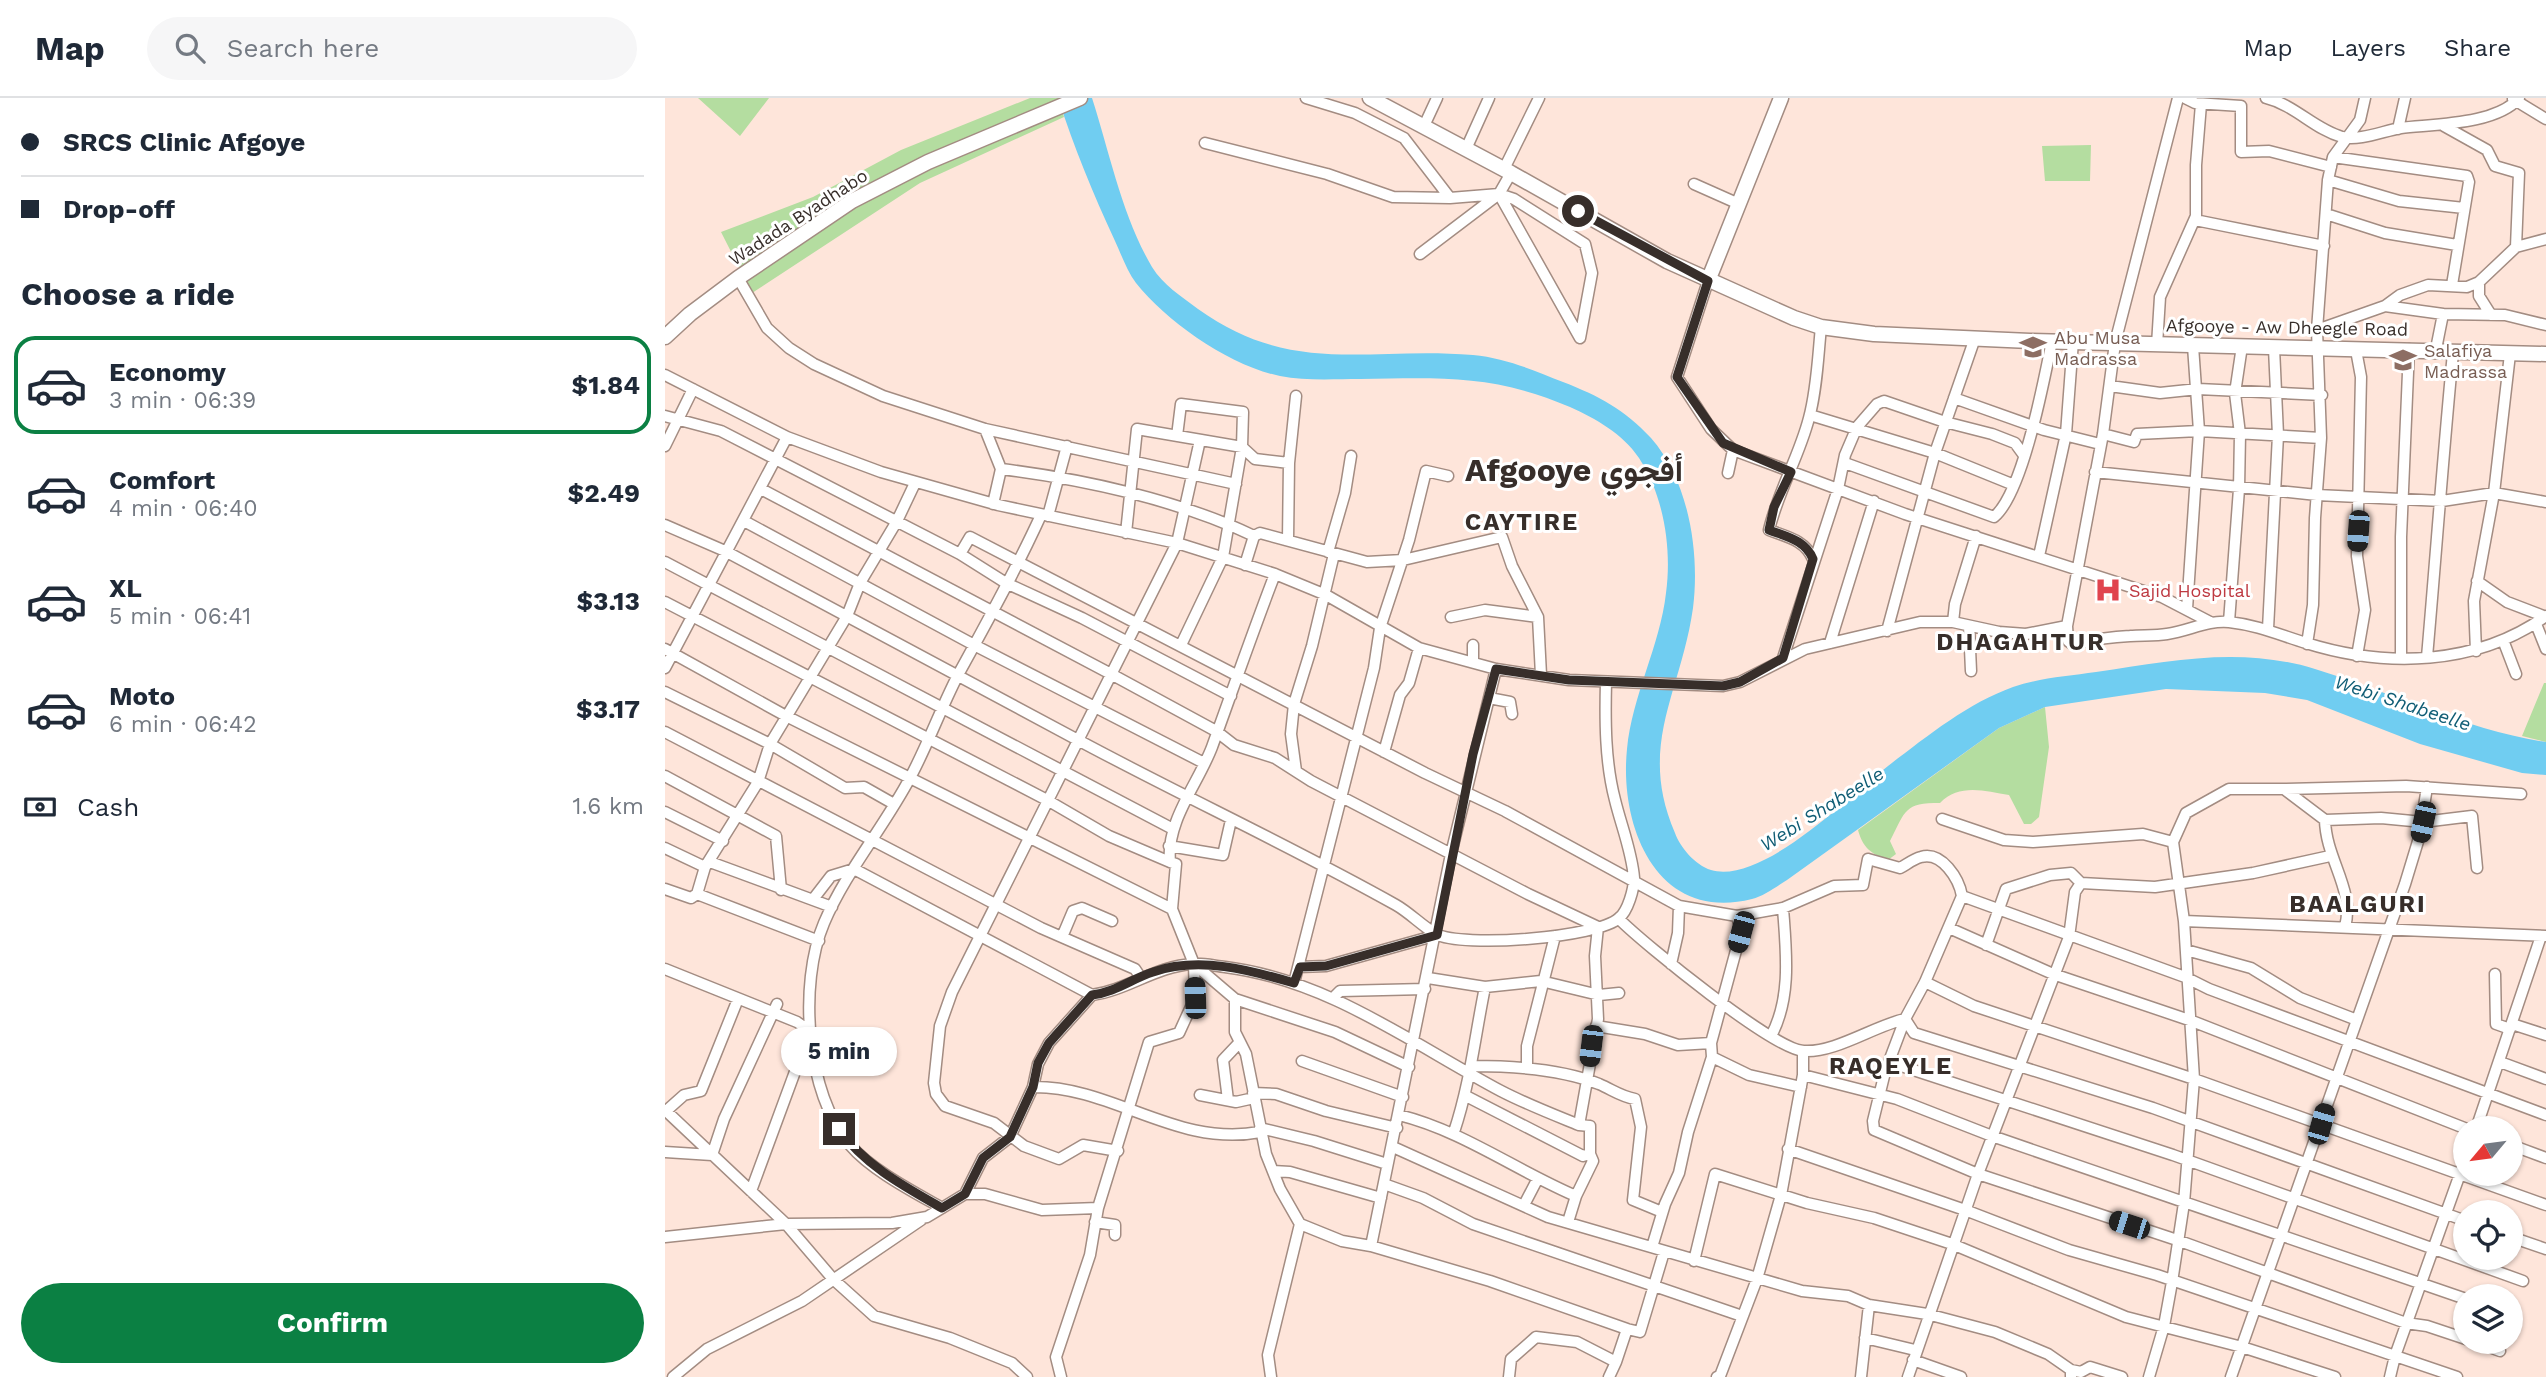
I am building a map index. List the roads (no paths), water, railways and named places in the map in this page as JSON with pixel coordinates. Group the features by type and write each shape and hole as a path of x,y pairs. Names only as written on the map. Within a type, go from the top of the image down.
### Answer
{"main road":[{"name":"Wadada Byadhabo","path":"665,338 690,314 738,278 852,201 928,162 1080,98"},
{"name":"Afgooye - Aw Dheegle Road","path":"1370,98 1708,281 1821,327 1874,334 2157,345 2356,350 2437,349 2453,354 2546,354"},
{"path":"1708,281 1781,98"}],"street":[{"path":"1305,98 1355,114 1403,138 1450,198"},
{"path":"1424,127 1437,98"},
{"path":"1466,149 1489,98"},
{"path":"1420,254 1499,194 1539,98"},
{"path":"2178,98 2115,343 2067,638 2072,644 2112,637 2167,634 2210,622 2229,622 2268,629 2307,644 2378,660 2441,658 2476,651 2542,619"},
{"path":"2185,98 2201,104 2241,106 2241,152 2269,151 2332,162 2459,173 2469,182 2452,285"},
{"path":"2266,98 2281,100 2322,131 2347,138 2398,129 2444,126 2501,111 2516,99 2546,119"},
{"path":"2307,644 2313,606 2321,438 2322,395 2317,330 2328,180 2332,162 2360,120 2365,98"},
{"path":"2398,129 2405,98"},
{"path":"2157,345 2160,297 2195,220 2201,104"},
{"path":"2444,126 2487,150 2495,166 2519,173 2516,247"},
{"path":"1205,143 1327,174 1393,197 1450,198 1499,194 1514,199 1585,244 1592,273 1580,338 1505,209 1499,194"},
{"path":"2328,180 2399,201 2464,208"},
{"path":"1695,184 1739,204"},
{"path":"2326,214 2385,233 2457,245"},
{"path":"2195,220 2324,246"},
{"path":"2317,330 2385,306 2400,295 2428,285 2467,287 2480,282 2516,247 2546,239"},
{"path":"738,278 767,328 814,364 883,396 985,429 1236,484"},
{"path":"1708,281 1677,377 1711,429 1733,450 1917,517 2039,556 2067,569 2078,567 2187,608 2210,622"},
{"path":"2480,282 2479,296 2491,314"},
{"path":"2385,306 2443,314 2491,314 2546,325"},
{"path":"2437,349 2443,314"},
{"path":"1813,559 1809,550 1800,542 1769,530 1774,507 1791,472 1810,415 1821,327"},
{"path":"1887,631 1935,453 1975,338"},
{"path":"1845,463 1994,517 2002,510 2014,485 2040,401 2052,341"},
{"path":"2039,556 2066,434 2073,341"},
{"path":"2187,608 2199,430 2193,346"},
{"path":"2229,622 2239,488 2240,434 2235,393 2242,346"},
{"path":"2268,629 2278,435 2274,348"},
{"path":"2401,658 2401,537 2405,499 2409,349"},
{"path":"2356,350 2361,377 2357,556 2365,610 2357,656"},
{"path":"2427,657 2442,501 2442,457 2453,354"},
{"path":"2476,651 2473,625 2477,581 2494,494 2509,354"},
{"path":"665,375 787,437 915,483 993,504 1177,544 1223,557 1326,595 1419,648 1496,669 1622,683 1686,686 1740,682 1783,658 1830,643 1920,622 1953,622 2026,634 2067,626"},
{"path":"2110,386 2160,393 2198,389 2235,393 2322,395"},
{"path":"665,446 693,390"},
{"path":"1288,540 1289,463 1296,396"},
{"path":"1954,398 2031,425 2101,439 2134,442 2137,434 2199,430 2321,438"},
{"path":"1783,658 1857,427 1877,404 1884,401 2015,443 2023,454"},
{"path":"1177,436 1181,404 1243,412 1242,447 1223,557 1181,645"},
{"path":"1810,415 1857,427 1935,453 2014,485"},
{"path":"665,416 721,431 960,554 1006,583 1231,696"},
{"path":"985,429 1001,469 993,504"},
{"path":"1126,534 1137,429 1242,447 1255,459 1289,463"},
{"path":"665,668 669,651 692,616 787,437"},
{"path":"1118,1151 1083,1145 1059,1159 1024,1146 994,1123 945,1107 936,1094 934,1083 944,1011 1135,622 1177,544 1200,440"},
{"path":"942,1208 901,1184 851,1147 827,1112 810,1031 807,1000 819,941 832,908 911,777 942,707 1044,516 1061,476 1067,446"},
{"path":"1728,473 1733,450"},
{"path":"1296,771 1291,734 1294,704 1326,595 1331,553 1351,456"},
{"path":"1001,469 1061,476 1185,510 1230,524 1254,536"},
{"path":"1294,983 1357,737 1380,628 1403,560 1426,471 1448,476"},
{"path":"2095,472 2317,495 2442,501 2494,494 2546,502"},
{"path":"665,889 691,898 697,894 708,865 758,782 770,744 847,616 860,583 897,522 915,483"},
{"path":"761,489 1111,674 1216,732 1234,745 1275,758 1341,797 1598,927"},
{"path":"1830,643 1874,501"},
{"path":"744,521 976,646 1205,763"},
{"path":"665,525 725,551 959,674 1077,740 1324,866 1400,907 1437,935"},
{"path":"1245,565 1254,536 1260,533 1367,562 1403,560 1501,537 1512,566 1538,617 1541,675"},
{"path":"1953,622 1955,604 1976,536"},
{"path":"960,554 970,537 1384,752 1465,791 1678,906 1737,916 1783,908 1834,886 1863,885 1868,859 1871,858 1900,868 1923,856 1938,859 1959,881 1962,896 1925,982 1905,1019 1879,1096 1873,1121 1874,1130 1978,1174 2177,1240 2406,1323 2427,1325 2453,1334"},
{"path":"665,562 1173,829"},
{"path":"1170,862 1168,846 1173,829 1205,763 1275,574"},
{"path":"2477,581 2507,602 2542,619"},
{"path":"665,602 1047,800 1109,836 1175,864 1172,909 1194,964 1195,998 1179,1033 1149,1041 1118,1151 1098,1208 1090,1255 1056,1357 1061,1377"},
{"path":"1451,617 1485,610 1538,617"},
{"path":"2542,619 2546,649"},
{"path":"1969,626 1971,671"},
{"path":"2503,640 2516,674"},
{"path":"1473,645 1473,662"},
{"path":"1384,752 1400,695 1409,683 1419,648"},
{"path":"669,651 786,716 1172,909"},
{"path":"1371,1246 1437,935 1451,854 1496,669"},
{"path":"1300,967 1326,966 1437,935 1476,942 1555,936 1598,927 1619,919 1626,908 1634,880 1614,797 1608,755 1606,682"},
{"path":"665,692 770,744 845,788 864,787 894,804"},
{"path":"1489,698 1510,702 1512,714"},
{"path":"665,732 1062,937 1135,969 1141,978"},
{"path":"665,776 776,836 781,890"},
{"path":"2231,1377 2388,929 2423,822 2427,787"},
{"path":"2149,1377 2164,1326 2184,1203 2194,1079 2192,1021 2185,977 2184,921 2173,842 2186,814 2229,789 2427,787 2522,794"},
{"path":"2284,789 2325,820 2381,818 2423,822 2472,816 2477,868"},
{"path":"665,812 723,841"},
{"path":"1942,819 2004,840 2033,842 2143,834 2173,842"},
{"path":"1168,846 1223,855 1231,820"},
{"path":"2325,820 2330,856 2350,909 2345,927"},
{"path":"665,848 781,890 814,898 832,908"},
{"path":"1986,945 2006,889 2027,881 2071,873 2081,883 2155,887 2253,873 2330,856"},
{"path":"814,898 831,876 855,869 1092,995 1112,993 1153,972 1194,964 1259,972 1333,997 1472,1070 1533,1107 1579,1125 1590,1126 1590,1154 1593,1161 1567,1222"},
{"path":"1908,1377 1952,1244 2032,1026 2069,937 2075,892 2081,883"},
{"path":"697,894 819,941"},
{"path":"1962,896 2185,977 2209,989 2546,1115"},
{"path":"1671,964 1678,933 1678,906"},
{"path":"1062,937 1073,911 1082,908 1112,921"},
{"path":"1771,1036 1780,1020 1787,968 1783,908"},
{"path":"1652,1247 1662,1212 1679,1173 1688,1132 1712,1057 1711,1043 1741,932 1737,916"},
{"path":"1619,919 1641,942 1722,1002 1771,1036 1803,1052 1829,1047 1882,1024 1905,1019"},
{"path":"2184,921 2544,935 2481,1116"},
{"path":"1579,1125 1599,995 1595,956 1598,927"},
{"path":"1949,928 2053,974 2192,1021 2453,1124"},
{"path":"1527,1068 1527,1046 1541,981 1555,936"},
{"path":"2186,950 2251,968 2300,998 2357,1020"},
{"path":"1194,964 1235,999 1335,1032 1409,1067"},
{"path":"665,969 739,999 774,1008 810,1031"},
{"path":"2495,974 2496,1024 2546,1035"},
{"path":"1333,997 1340,991 1427,984 1485,987 1541,981 1599,995 1619,993"},
{"path":"1925,982 1974,1006 2194,1079 2453,1172"},
{"path":"1454,1132 1472,1070 1474,1040 1485,987"},
{"path":"965,1194 983,1158 1010,1137 1033,1087 1038,1063 1049,1043 1092,995"},
{"path":"739,999 701,1091 684,1095 666,1111 786,1223 832,1279 874,1316 950,1338 1012,1363 1027,1377"},
{"path":"1235,999 1235,1032 1246,1054 1260,1130 1273,1171 1300,1224 1268,1355 1272,1377"},
{"path":"712,1155 724,1119 774,1008"},
{"path":"1905,1019 1914,1033 2018,1068 2153,1108 2453,1218"},
{"path":"1596,1026 1645,1034 1678,1045 1711,1043"},
{"path":"751,1191 810,1031"},
{"path":"1228,1100 1223,1060 1240,1042"},
{"path":"1717,1377 1720,1376 1757,1279 1781,1195 1803,1075 1803,1052"},
{"path":"1712,1057 1749,1075 1801,1087"},
{"path":"1302,1061 1403,1097"},
{"path":"1889,1062 2187,1161 2523,1281"},
{"path":"2500,1062 2546,1079"},
{"path":"1472,1070 1527,1068 1586,1081 1600,1085 1618,1096 1635,1098 1640,1128 1633,1200 1662,1212"},
{"path":"1803,1075 1897,1099 1992,1136 2453,1295"},
{"path":"1033,1087 1070,1090 1173,1127 1210,1135 1239,1136 1260,1130 1314,1141 1387,1164"},
{"path":"1200,1095 1228,1100 1276,1094 1326,1111 1397,1128"},
{"path":"1466,1096 1583,1156 1590,1154"},
{"path":"1399,1115 1454,1132 1537,1180 1576,1196"},
{"path":"1393,1147 1567,1222 1802,1291 1848,1296 1869,1305 1927,1314 1995,1332 2048,1354 2071,1374 2090,1367 2122,1377"},
{"path":"1789,1149 1965,1210 2069,1250 2457,1377"},
{"path":"2523,1149 2546,1158"},
{"path":"665,1152 712,1155"},
{"path":"1273,1171 1290,1172 1381,1198"},
{"path":"1694,1261 1715,1174 1781,1195 1874,1218 1952,1244 2126,1317 2242,1347 2335,1377"},
{"path":"1524,1205 1537,1180"},
{"path":"1384,1184 1423,1198 1473,1224 1742,1316"},
{"path":"2390,1377 2406,1323 2455,1186"},
{"path":"2493,1186 2546,1205"},
{"path":"673,1377 707,1349 802,1301 965,1194 985,1194 1042,1210 1098,1208"},
{"path":"665,1237 786,1223 892,1223 927,1217"},
{"path":"1095,1222 1115,1225 1115,1235"},
{"path":"1300,1224 1342,1241 1371,1246 1490,1281 1640,1332 1664,1252"},
{"path":"2523,1241 2546,1249"},
{"path":"1861,1377 1869,1305"},
{"path":"1609,1377 1627,1329"},
{"path":"1509,1377 1511,1359 1536,1337 1577,1342 1616,1362"},
{"path":"1865,1338 1914,1355 1961,1377"}],"water":[{"name":"Webi Shabeelle","path":"1058,98 1092,98 1125,206 1152,267 1179,295 1233,330 1266,344 1299,351 1332,354 1473,355 1508,362 1600,398 1621,411 1651,438 1664,455 1683,496 1695,564 1693,608 1665,719 1660,773 1664,802 1677,838 1684,850 1705,868 1732,871 1755,864 1780,851 1829,816 1932,732 1996,694 2043,679 2178,660 2260,658 2315,669 2458,720 2546,742 2546,775 2522,773 2420,744 2307,700 2265,693 2166,689 2045,707 1999,728 1766,893 1752,899 1719,903 1691,897 1669,883 1651,862 1638,837 1630,809 1626,779 1630,729 1663,613 1668,576 1667,541 1660,506 1648,473 1632,449 1617,434 1570,407 1516,389 1467,380 1290,378 1241,363 1201,340 1165,313 1133,278 1092,188"}],"place":[{"name":"Abu Musa Madrassa","path":"2033,347"},
{"name":"Salafiya Madrassa","path":"2403,360"},
{"name":"Sajid Hospital","path":"2108,590"}],"district":[{"name":"Afgooye أفجوي","path":"1574,470"},
{"name":"CAYTIRE","path":"1522,522"},
{"name":"DHAGAHTUR","path":"2021,642"},
{"name":"BAALGURI","path":"2358,904"},
{"name":"RAQEYLE","path":"1891,1066"}]}
